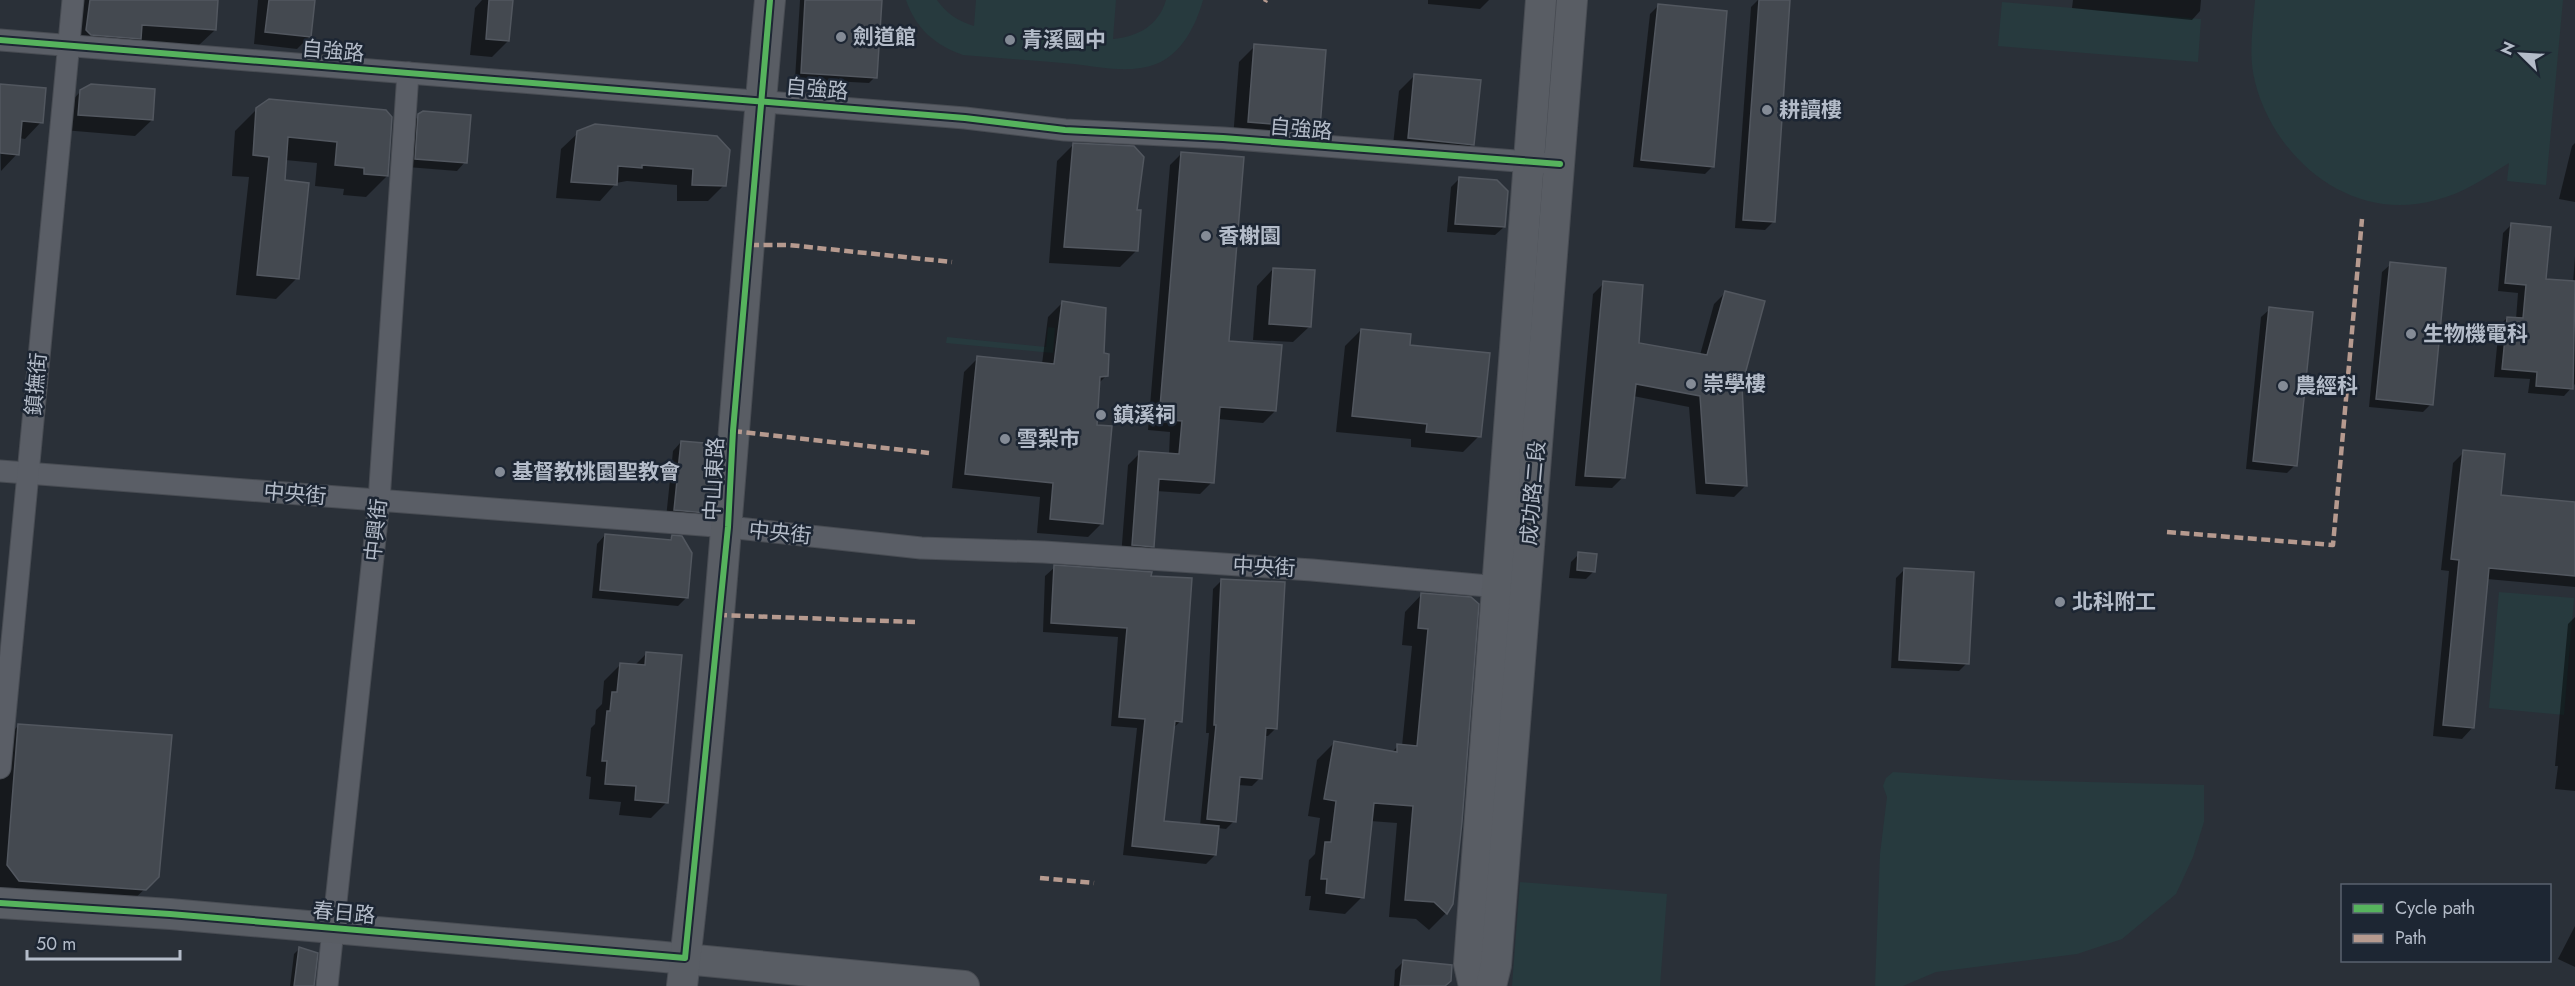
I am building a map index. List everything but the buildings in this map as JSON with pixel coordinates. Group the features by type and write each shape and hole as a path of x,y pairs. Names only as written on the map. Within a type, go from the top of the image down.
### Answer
{"street":[{"name":"鎮撫街","path":"0,768 73,0"},
{"name":"中山東路","path":"684,972 728,527 733,431 770,0"},
{"path":"1540,3 1572,4"},
{"name":"成功路二段","path":"1491,986 1496,965 1529,162 1540,3"},
{"name":"成功路二段","path":"1474,986 1469,964 1560,164 1572,4"},
{"name":"自強路","path":"0,40 965,118 1065,130 1223,138 1560,164"},
{"name":"中興街","path":"327,986 379,501 408,73"},
{"name":"中央街","path":"0,471 728,527 921,548 1044,552 1312,570 1511,588"},
{"name":"春日路","path":"0,903 333,929 684,972 964,986"}],"green space":[{"path":"906,0 937,0 953,16 974,26 976,0 1116,0 1113,39 1131,36 1153,23 1163,9 1166,0 1203,0 1187,38 1173,53 1156,64 1126,69 963,55 928,35 915,19"},
{"path":"2255,0 2563,0 2546,185 2507,181 2509,163 2474,185 2456,193 2436,200 2405,205 2375,203 2347,194 2322,179 2299,160 2280,137 2265,110 2255,82 2252,62"},
{"path":"2002,2 2201,19 2198,62 1998,46"},
{"path":"1048,327 1055,328 1053,353 946,343 947,337 1046,347"},
{"path":"2499,592 2574,598 2564,715 2489,708"},
{"path":"1893,772 2012,780 2204,785 2204,822 2193,857 2176,894 2122,939 2077,954 1936,972 1903,986 1875,986 1880,854 1887,797 1883,786 1886,778"},
{"path":"1520,882 1667,894 1660,986 1512,986"}],"marked path":[{"path":"2167,532 2333,545 2362,219"},
{"path":"750,245 789,245 952,262"},
{"path":"733,431 929,453"},
{"path":"718,615 915,622"},
{"path":"1040,878 1094,883"}],"cycle path":[{"path":"0,903 170,914 685,958 728,527 733,431 770,0"},
{"path":"0,40 965,118 1065,130 1223,138 1560,164"}],"place":[{"name":"劍道館","path":"841,37"},
{"name":"青溪國中","path":"1010,40"},
{"name":"耕讀樓","path":"1767,110"},
{"name":"香榭園","path":"1206,236"},
{"name":"生物機電科","path":"2411,334"},
{"name":"崇學樓","path":"1691,384"},
{"name":"農經科","path":"2283,386"},
{"name":"鎮溪祠","path":"1101,415"},
{"name":"雪梨市","path":"1005,439"},
{"name":"基督教桃園聖教會","path":"500,472"},
{"name":"北科附工","path":"2060,602"}]}
